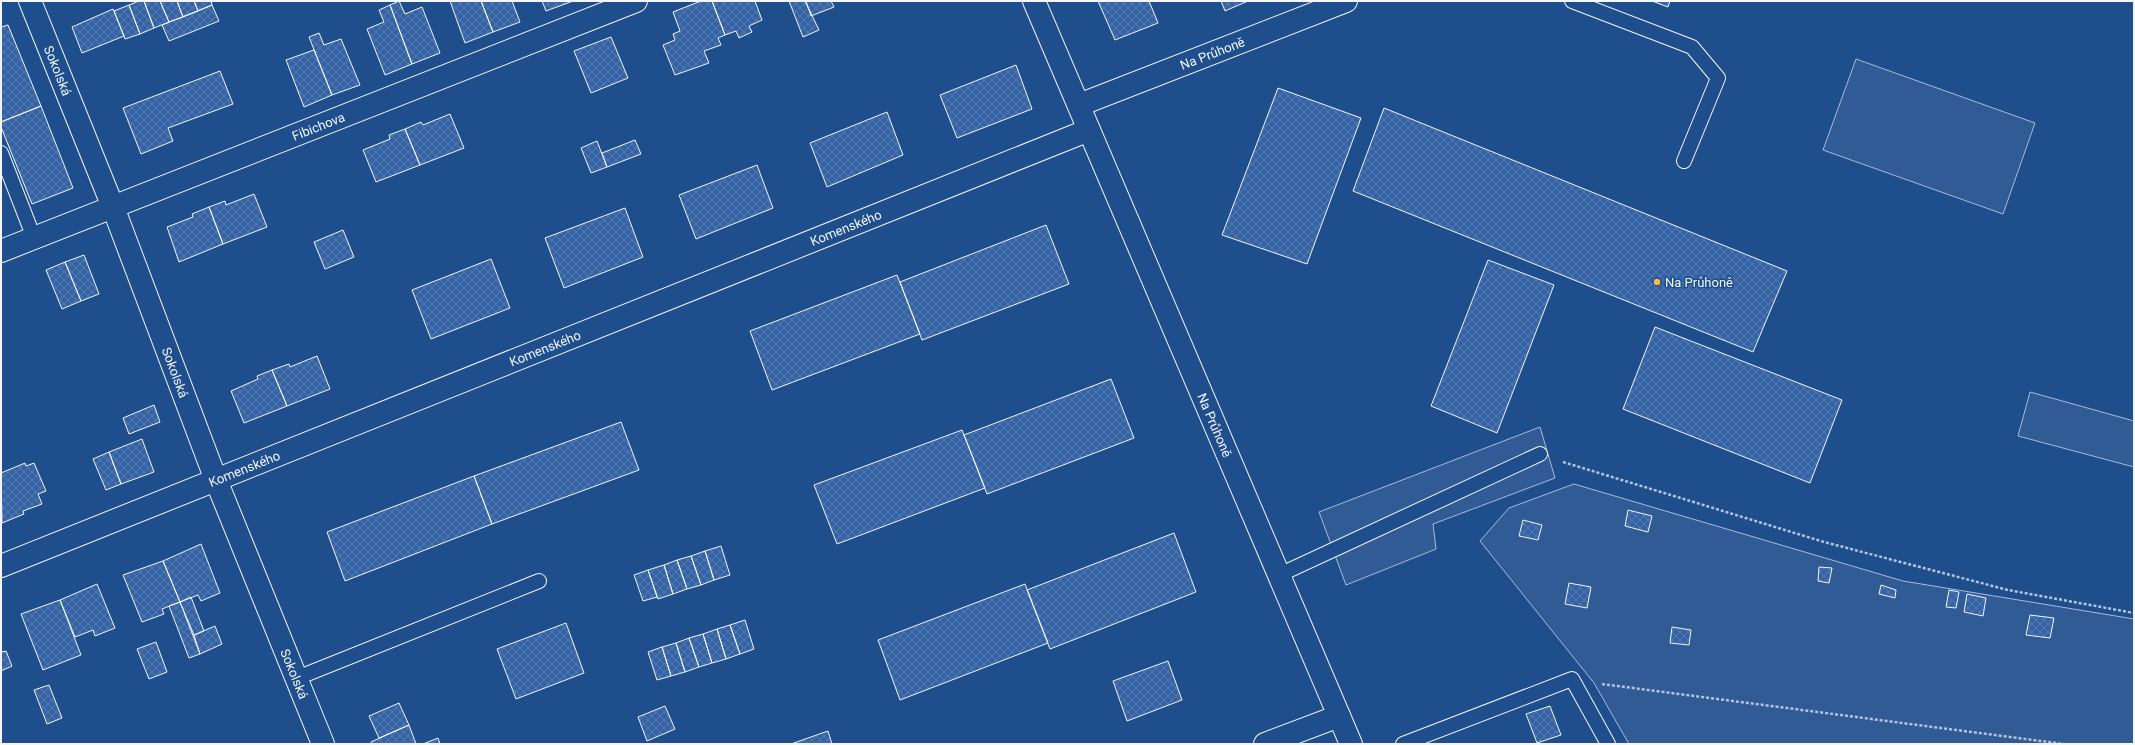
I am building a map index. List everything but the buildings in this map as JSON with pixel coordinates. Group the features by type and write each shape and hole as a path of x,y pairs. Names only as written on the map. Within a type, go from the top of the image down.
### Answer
{"street":[{"name":"Sokolská","path":"30,1 113,207 216,480 323,744"},
{"name":"Fibichova","path":"1,251 636,1"},
{"name":"Na Průhoně","path":"1034,1 1351,744"},
{"name":"Na Průhoně","path":"1079,105 1346,1"},
{"name":"Komenského","path":"1,566 1089,130"},
{"path":"1265,744 1339,716"}],"lane":[{"path":"1572,1 1692,47 1718,78 1684,161"},
{"path":"1,153 34,238"},
{"path":"1279,575 1540,454"},
{"path":"297,678 539,581"},
{"path":"1403,744 1572,679 1608,744"}],"path":[{"path":"1540,454 1824,542 2008,590 2134,613"},
{"path":"1572,679 2064,744"}],"shaded area":[{"path":"1856,59 2035,123 2003,214 1823,150"},
{"path":"2030,392 2134,421 2134,467 2018,436"},
{"path":"1540,427 1555,478 1433,524 1436,549 1346,585 1319,512"},
{"path":"1574,484 1903,581 2134,619 2134,744 1629,744 1594,683 1480,541 1509,508"}],"place":[{"name":"Na Průhoně","path":"1657,282"}]}
